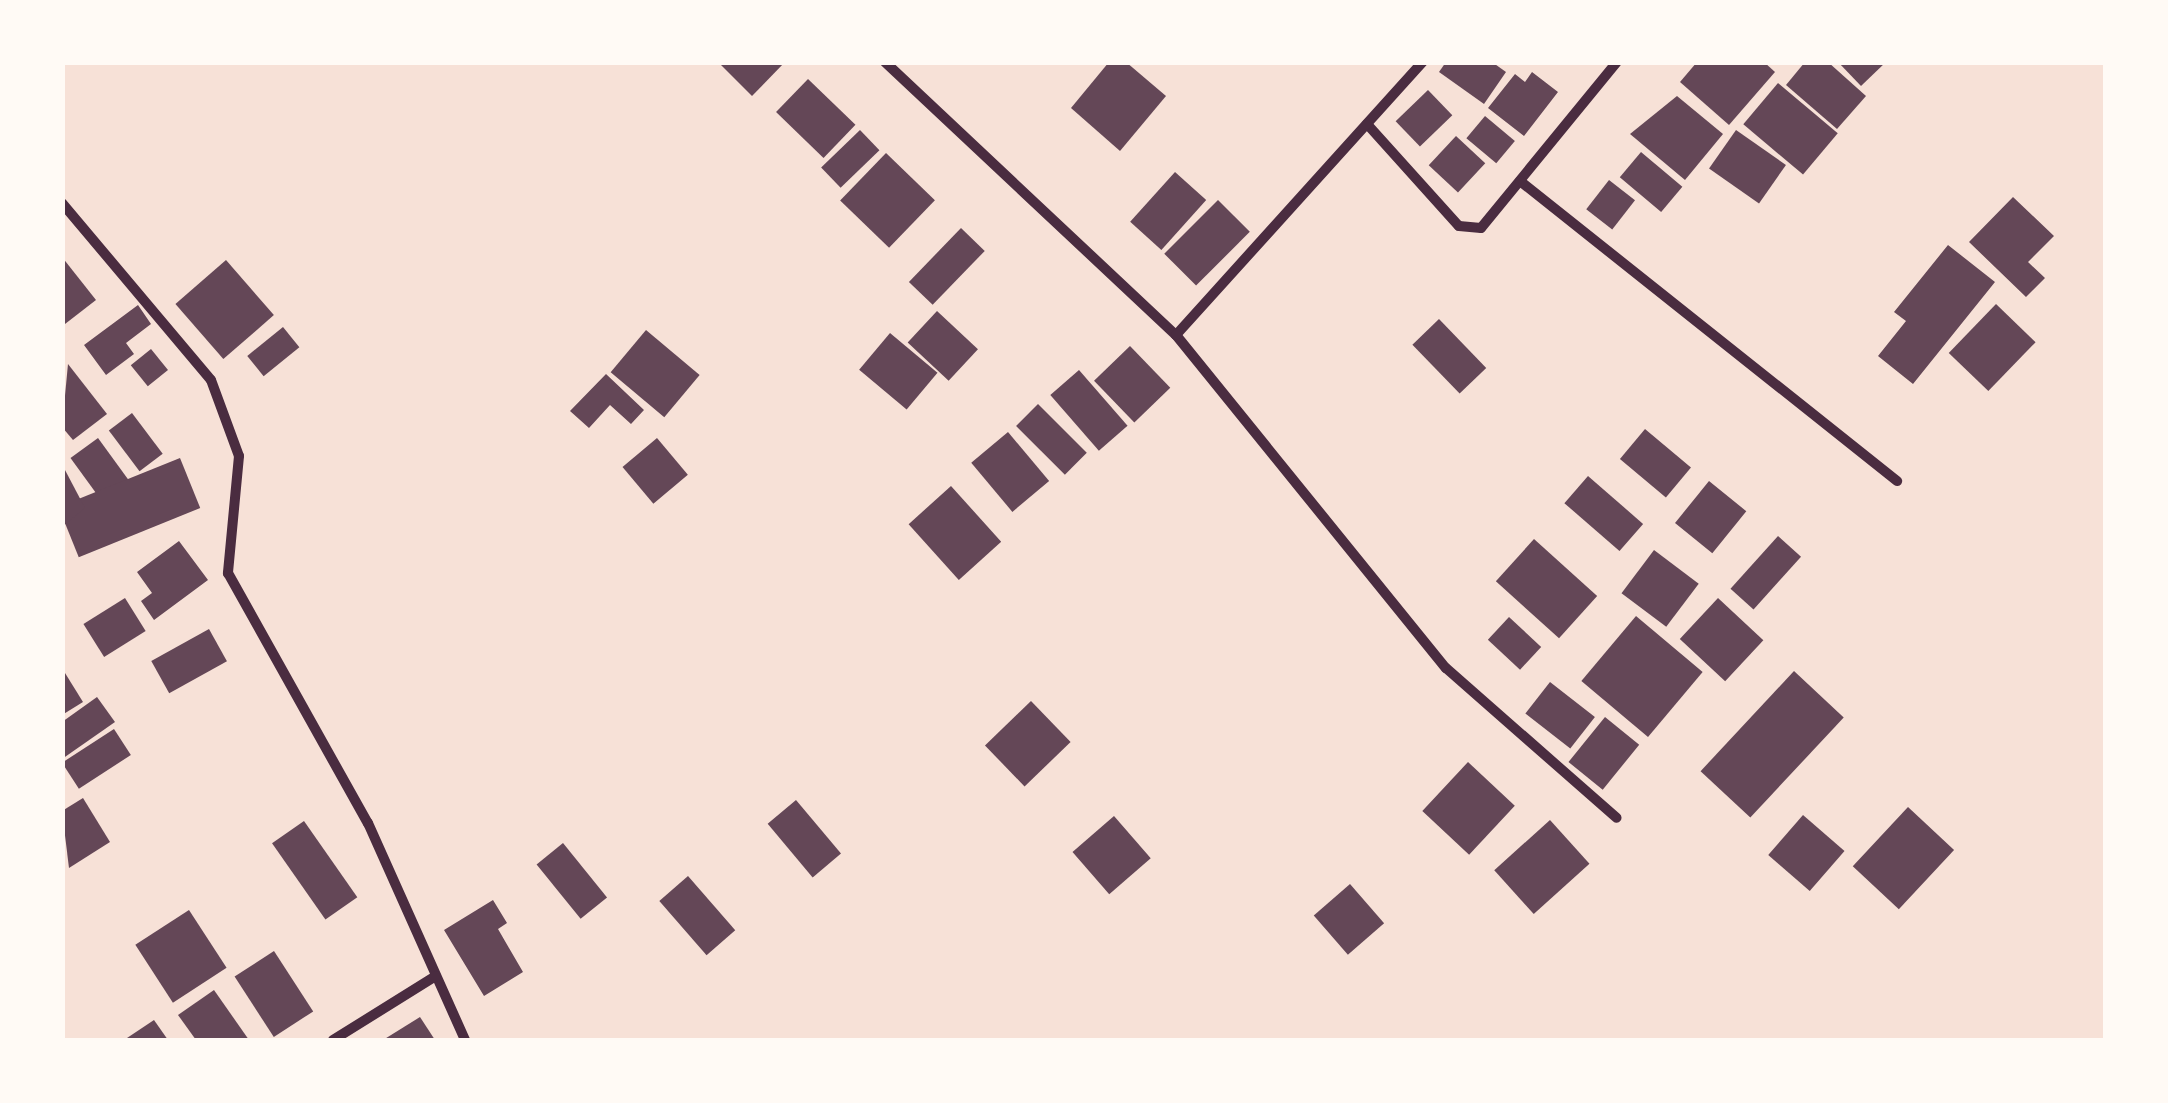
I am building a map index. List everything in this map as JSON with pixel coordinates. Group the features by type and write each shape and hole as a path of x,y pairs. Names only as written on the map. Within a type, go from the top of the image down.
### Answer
{"street":[{"path":"885,62 1176,335 1446,668 1617,818"},
{"path":"1176,335 1423,62"},
{"path":"1367,124 1470,231 1520,181 1617,62"},
{"path":"1520,181 1896,482"},
{"path":"62,203 211,380 239,456 228,573 368,822 466,1040"},
{"path":"333,1040 436,976"}],"building":[{"path":"718,62 785,62 752,96"},
{"path":"1109,62 1126,62 1166,96 1120,151 1071,108"},
{"path":"1446,62 1492,62 1506,72 1484,104 1439,72"},
{"path":"1697,62 1764,62 1775,72 1729,125 1680,82"},
{"path":"1805,62 1828,62 1866,96 1837,129 1786,85"},
{"path":"1838,62 1886,62 1861,86"},
{"path":"1532,72 1558,92 1524,136 1488,108 1515,74 1525,82"},
{"path":"808,79 855,125 824,158 776,112"},
{"path":"1778,83 1838,133 1803,175 1743,124"},
{"path":"1428,90 1452,115 1420,146 1396,121"},
{"path":"1677,96 1723,134 1685,180 1630,134"},
{"path":"1485,116 1515,141 1496,163 1466,138"},
{"path":"860,130 879,150 841,188 821,168"},
{"path":"1736,130 1786,165 1759,203 1709,169"},
{"path":"1456,136 1485,163 1458,193 1429,165"},
{"path":"1641,152 1682,187 1661,212 1620,177"},
{"path":"886,153 935,200 889,248 840,200"},
{"path":"1175,172 1206,200 1161,250 1130,222"},
{"path":"1609,180 1635,200 1612,229 1586,209"},
{"path":"2013,197 2054,236 2028,262 2045,278 2026,297 1969,242"},
{"path":"1218,200 1250,232 1196,286 1164,254"},
{"path":"961,228 985,251 933,305 909,282"},
{"path":"1948,245 1995,282 1913,384 1878,356 1906,321 1894,312"},
{"path":"62,257 96,300 65,324 62,321"},
{"path":"226,260 274,315 223,359 175,304"},
{"path":"1996,304 2036,342 1988,391 1949,353"},
{"path":"138,305 151,324 126,343 134,354 106,375 84,345"},
{"path":"937,311 978,349 949,381 908,342"},
{"path":"1439,319 1486,368 1460,394 1412,345"},
{"path":"283,327 299,347 264,376 247,356"},
{"path":"646,330 700,375 664,417 611,372"},
{"path":"890,333 937,373 907,410 859,370"},
{"path":"1130,346 1170,388 1134,422 1094,381"},
{"path":"151,349 168,370 148,386 131,365"},
{"path":"68,364 107,414 73,440 62,427"},
{"path":"1079,370 1128,426 1099,451 1050,395"},
{"path":"606,374 644,410 631,424 610,405 589,428 570,411"},
{"path":"1038,404 1087,453 1065,475 1016,426"},
{"path":"132,413 163,454 140,471 109,430"},
{"path":"1645,429 1691,468 1666,497 1620,459"},
{"path":"1008,432 1049,481 1012,512 971,463"},
{"path":"98,438 129,480 101,500 70,458"},
{"path":"657,438 688,475 653,504 623,467"},
{"path":"180,458 200,508 79,557 62,516 62,506"},
{"path":"65,470 85,508 62,527 62,472"},
{"path":"1588,476 1643,524 1619,551 1564,503"},
{"path":"1709,481 1746,511 1712,553 1675,523"},
{"path":"951,486 1001,542 959,580 909,524"},
{"path":"1778,536 1801,557 1754,610 1730,589"},
{"path":"1534,539 1597,596 1559,638 1496,581"},
{"path":"179,541 208,580 154,620 141,601 152,593 137,572"},
{"path":"1654,550 1699,584 1666,627 1622,593"},
{"path":"125,598 146,631 104,657 83,624"},
{"path":"1718,598 1763,640 1725,681 1680,639"},
{"path":"1636,616 1703,672 1648,737 1581,681"},
{"path":"1509,617 1541,647 1520,670 1488,640"},
{"path":"209,629 227,661 169,693 151,661"},
{"path":"1794,671 1844,717 1750,818 1701,771"},
{"path":"65,673 83,702 62,715 62,675"},
{"path":"1550,682 1595,717 1570,749 1525,714"},
{"path":"97,697 115,722 62,759 62,722"},
{"path":"1031,701 1071,742 1025,786 985,745"},
{"path":"1605,717 1639,745 1603,790 1568,762"},
{"path":"114,729 131,755 79,789 62,763"},
{"path":"1468,762 1515,806 1469,855 1422,811"},
{"path":"83,798 110,842 69,868 62,811"},
{"path":"796,800 841,854 813,877 768,824"},
{"path":"1908,807 1954,850 1899,909 1853,866"},
{"path":"1803,815 1845,851 1810,891 1768,855"},
{"path":"1114,816 1151,858 1109,894 1072,852"},
{"path":"1550,820 1589,864 1534,914 1494,870"},
{"path":"304,821 357,897 325,920 272,843"},
{"path":"563,843 607,897 581,919 537,864"},
{"path":"688,876 735,930 707,955 659,901"},
{"path":"1350,884 1384,923 1348,955 1314,915"},
{"path":"493,900 507,923 498,929 523,972 484,996 444,930"},
{"path":"189,910 227,968 173,1003 135,945"},
{"path":"274,951 313,1011 274,1037 235,977"},
{"path":"214,990 249,1040 196,1040 178,1015"},
{"path":"420,1017 435,1040 383,1040"},
{"path":"154,1020 168,1040 124,1040"}]}
